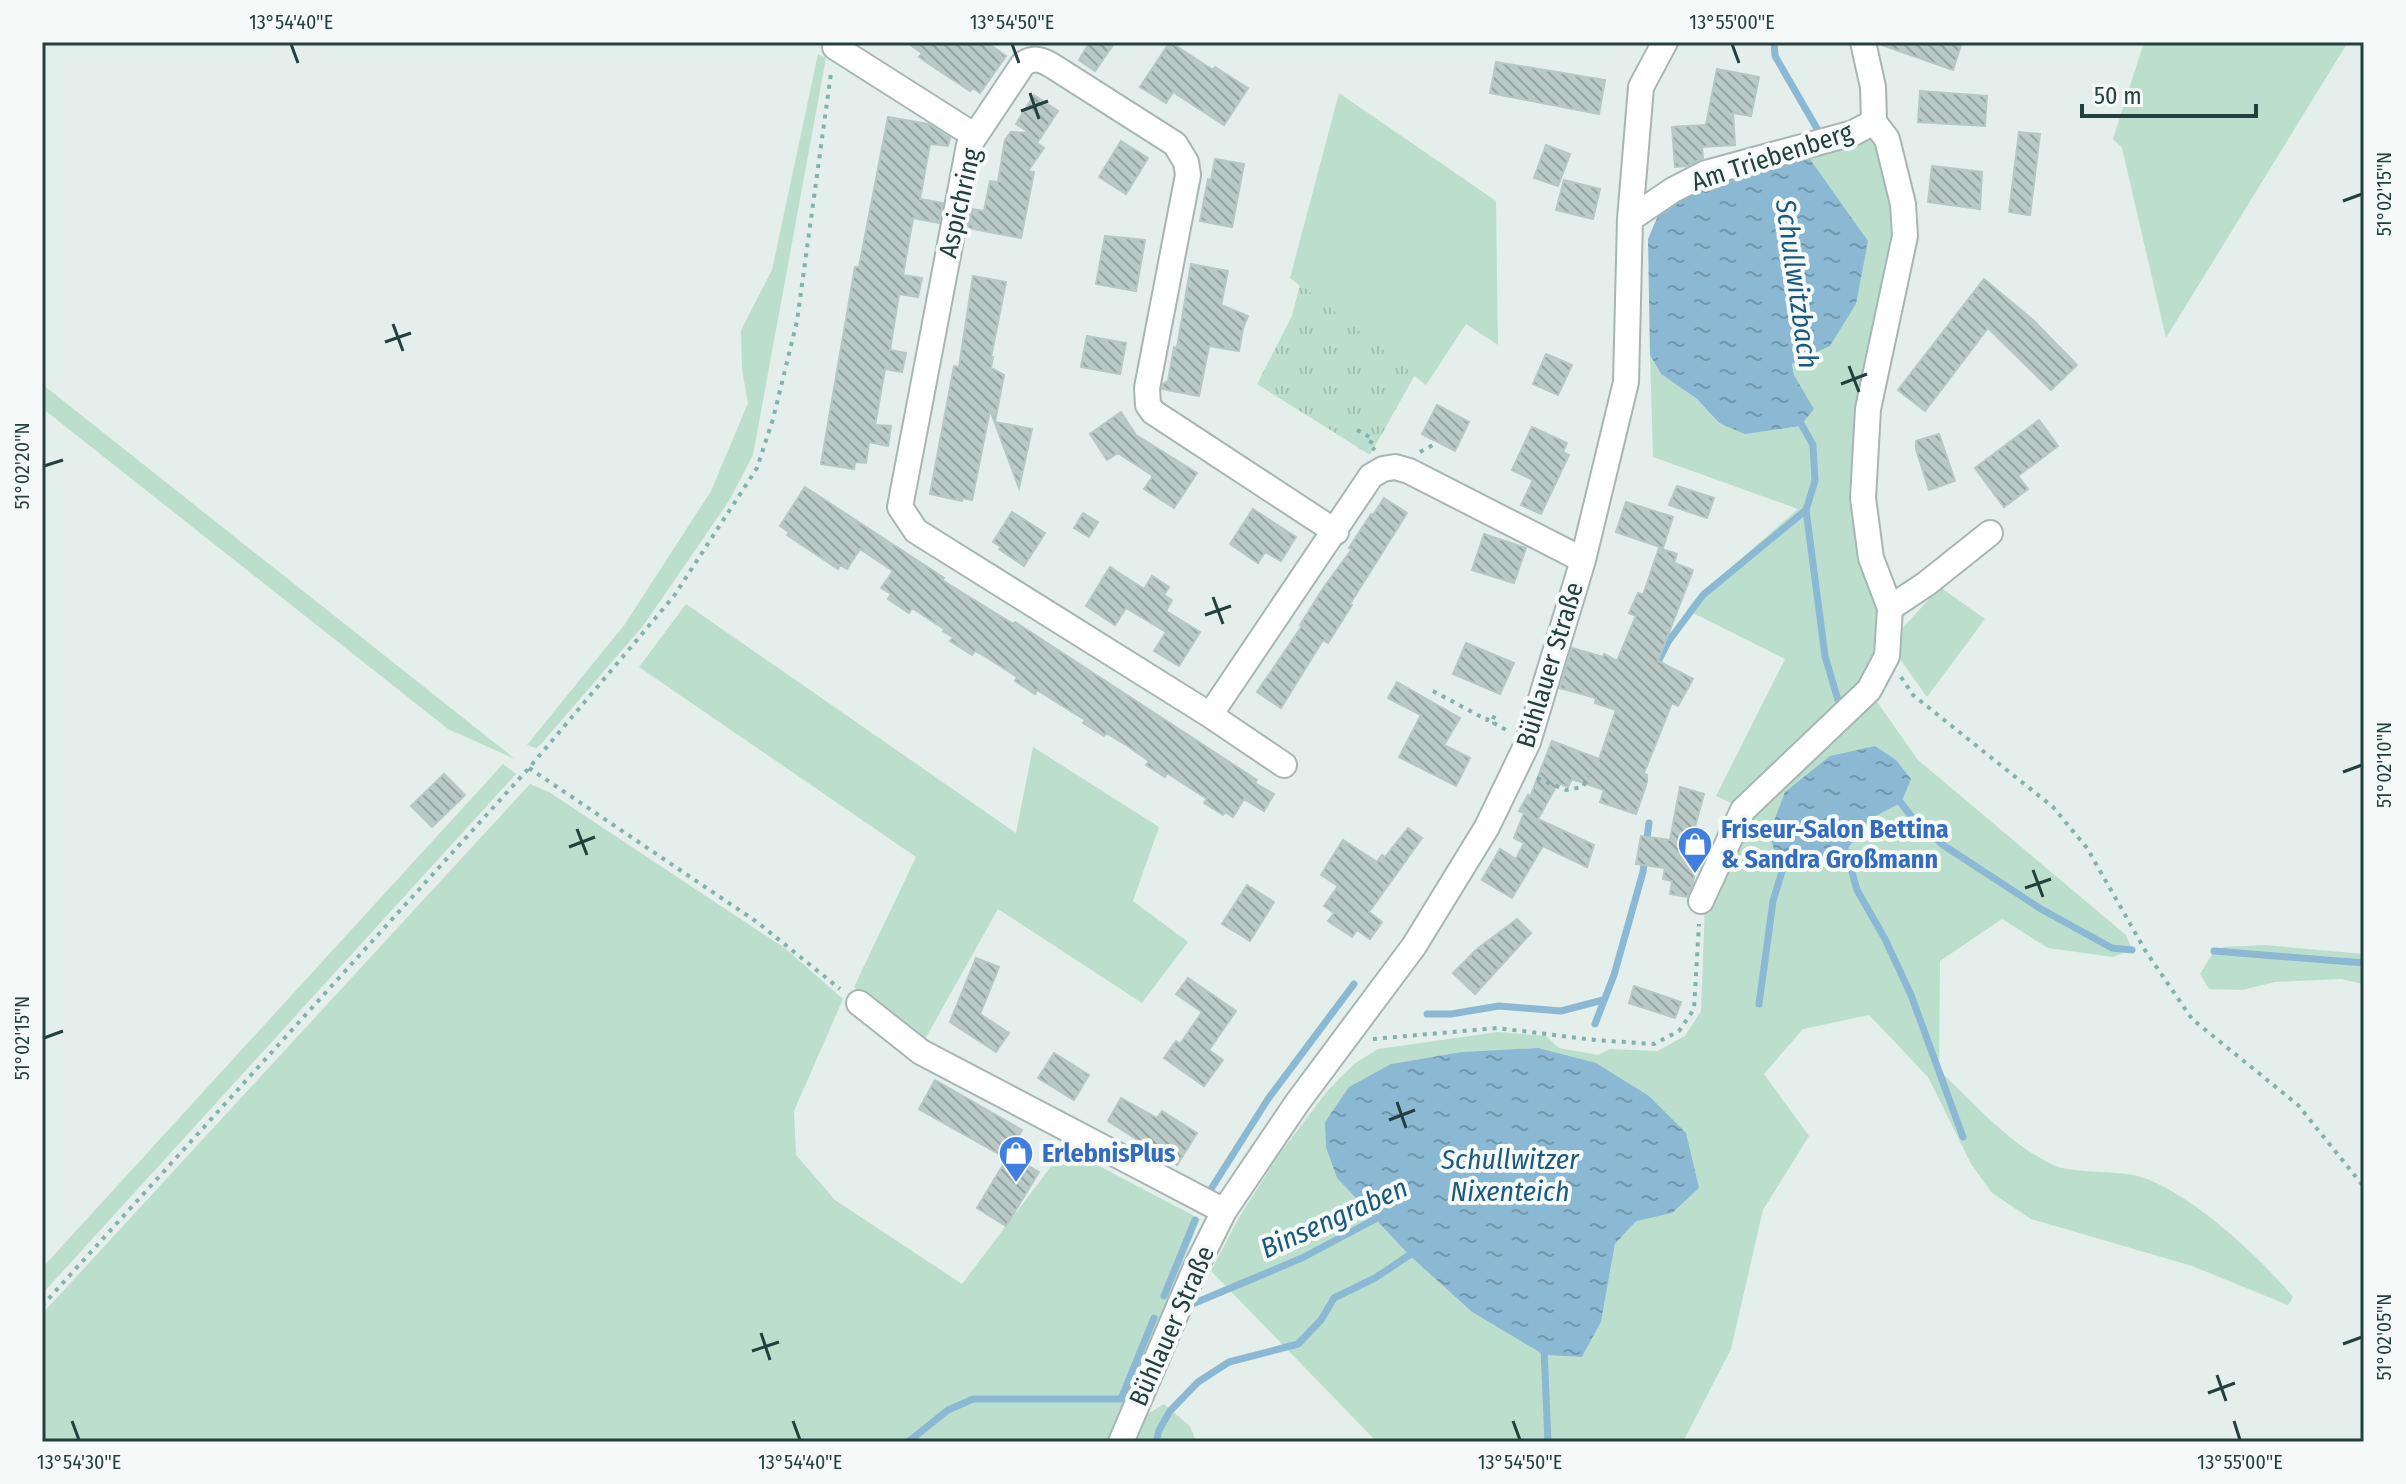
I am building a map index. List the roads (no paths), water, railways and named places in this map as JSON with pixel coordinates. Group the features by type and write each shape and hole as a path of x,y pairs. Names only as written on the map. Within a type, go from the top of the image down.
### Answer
{"street":[{"name":"Bühlauer Straße","path":"1121,1442 1196,1267 1224,1211 1297,1103 1414,946 1487,827 1528,742 1583,560 1626,382 1630,219 1641,87 1665,42"},
{"name":"Am Triebenberg","path":"1701,901 1743,810 1869,690 1887,656 1890,608 1871,558 1863,498 1868,409 1905,236 1903,204 1887,139 1874,122 1873,87 1863,42"},
{"path":"833,57 975,136"},
{"name":"Aspichring","path":"1284,765 1210,715 916,531 900,507 969,145 1023,64 1032,59 1041,59 1175,144 1186,162 1188,175 1147,388 1148,405 1160,419 1336,532"},
{"name":"Am Triebenberg","path":"1630,219 1673,190 1706,173 1853,133 1874,122"},
{"path":"1210,715 1371,476 1383,469 1395,467 1409,471 1583,560"},
{"path":"1890,608 1990,533"},
{"path":"859,1003 921,1052 1224,1211"}],"water":[{"path":"1807,155 1868,241 1856,304 1830,346 1792,364 1794,375 1814,409 1800,426 1745,434 1719,423 1697,399 1661,374 1650,355 1648,239 1660,211 1693,188"},
{"path":"1875,746 1896,760 1911,779 1901,803 1870,819 1846,851 1816,865 1784,865 1776,855 1769,834 1785,792 1830,756"},
{"name":"Schullwitzer Nixenteich","path":"1538,1048 1596,1063 1649,1096 1686,1133 1699,1188 1672,1213 1636,1221 1615,1244 1601,1322 1582,1357 1544,1355 1472,1312 1409,1255 1337,1178 1326,1147 1325,1122 1349,1087 1391,1064 1461,1052"}],"waterway":[{"name":"Schullwitzbach","path":"1774,42 1775,56 1819,132"},
{"name":"Schullwitzbach","path":"1655,668 1668,642 1703,595 1806,510 1815,481 1813,445 1798,418"},
{"path":"1806,510 1825,656 1838,700"},
{"path":"1901,803 1943,845 2041,909 2112,948 2132,950"},
{"name":"Schullwitzbach","path":"1646,846 1649,823"},
{"path":"1846,851 1857,890 1885,939 1911,995 1963,1137"},
{"name":"Schullwitzbach","path":"1595,1024 1614,975 1645,858"},
{"path":"1759,1004 1773,901 1784,865"},
{"path":"2214,951 2364,963"},
{"path":"1211,1189 1268,1099 1354,984"},
{"path":"1427,1014 1451,1014 1499,1006 1561,1011 1603,1000"},
{"name":"Binsengraben","path":"1190,1305 1302,1258 1383,1215"},
{"path":"1164,1296 1195,1220"},
{"path":"1156,1442 1170,1411 1198,1382 1229,1362 1298,1344 1321,1320 1334,1298 1375,1278 1417,1250"},
{"name":"Binsengraben","path":"908,1442 948,1410 973,1399 1121,1399 1154,1318"},
{"name":"Schullwitzbach","path":"1544,1348 1548,1442"}],"place":[{"name":"Friseur-Salon Bettina & Sandra Großmann","path":"1695,875"},
{"name":"ErlebnisPlus","path":"1016,1184"}]}
